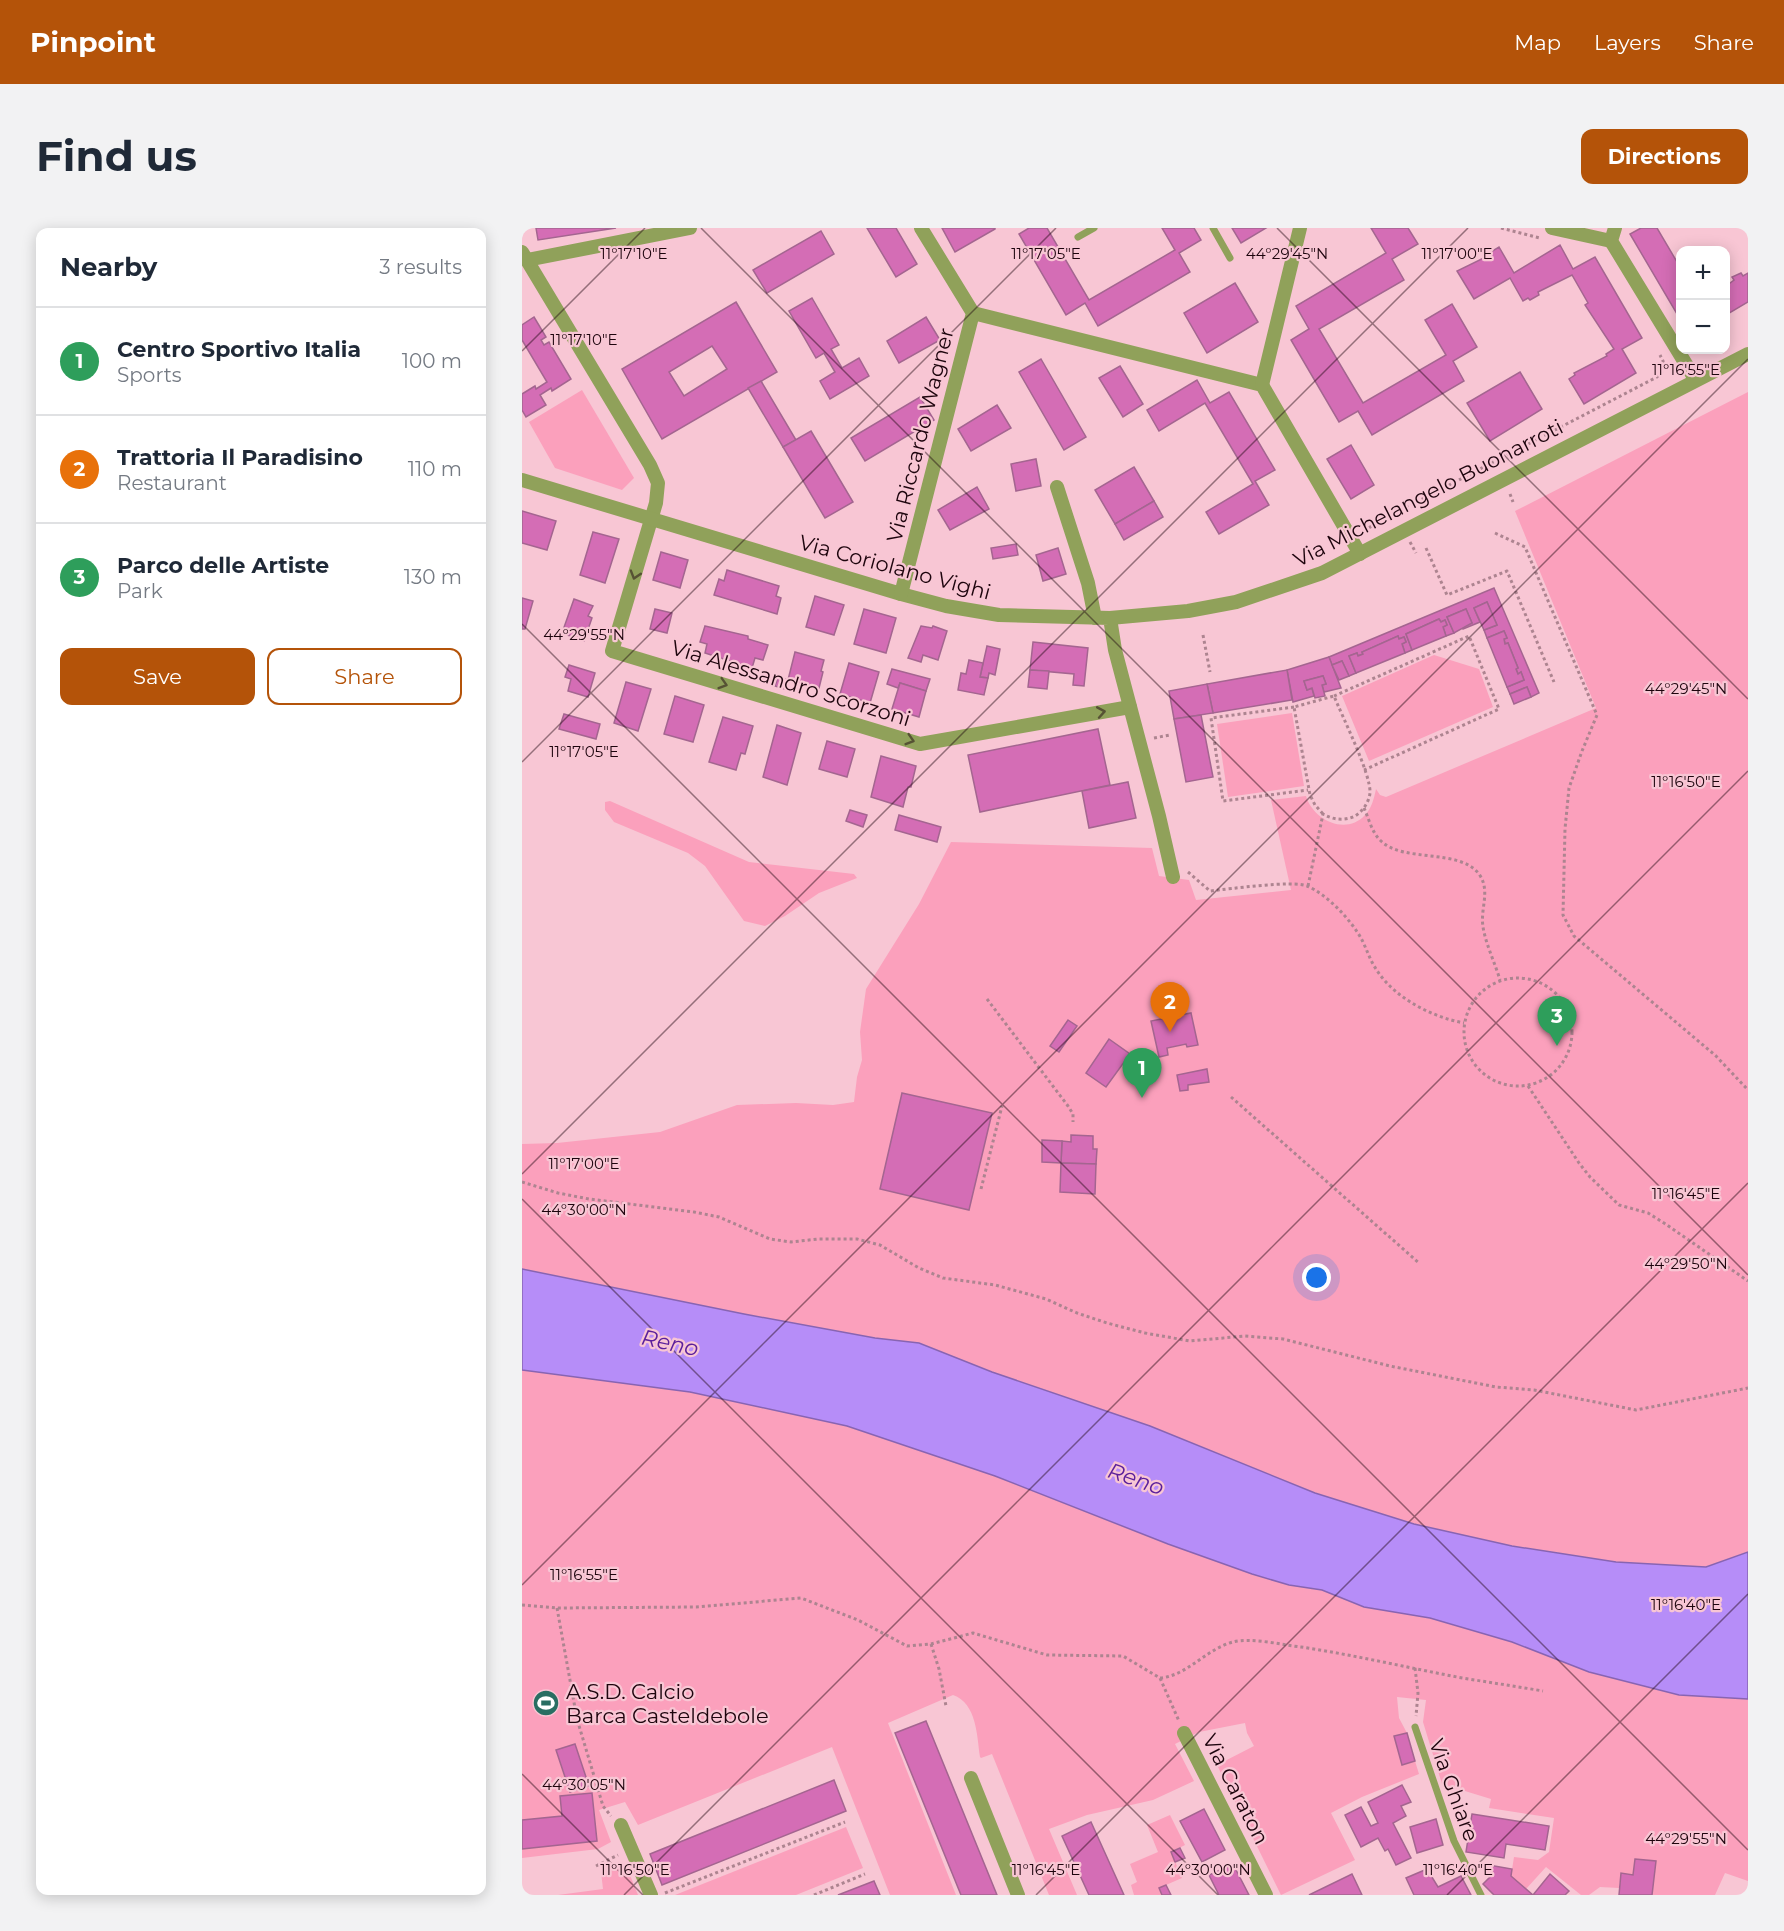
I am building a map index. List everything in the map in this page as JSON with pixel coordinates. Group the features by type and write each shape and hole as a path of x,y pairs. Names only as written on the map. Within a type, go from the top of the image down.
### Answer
{"street":[{"path":"651,519 659,490 656,477 525,256 690,228"},
{"name":"Via Riccardo Wagner","path":"901,594 973,313 921,228"},
{"path":"1300,228 1262,385 1360,554"},
{"path":"1549,234 1613,235 1695,380"},
{"path":"973,313 1262,385"},
{"name":"Via Michelangelo Buonarroti","path":"1110,618 1188,611 1236,602 1322,573 1748,354"},
{"name":"Via Coriolano Vighi","path":"522,480 946,606 999,615 1110,618"},
{"path":"1057,487 1088,583 1095,618"},
{"name":"Via Alessandro Scorzoni","path":"651,519 612,651 920,744 1130,707"},
{"path":"1110,618 1115,650 1173,877"},
{"name":"Via Caraton","path":"1184,1733 1266,1895"},
{"path":"971,1778 1018,1895"},
{"path":"621,1825 657,1894"}],"lane":[{"path":"1078,237 1094,228"},
{"path":"1213,228 1230,258"},
{"name":"Via Ghiare","path":"1415,1727 1454,1841 1481,1895"}],"path":[{"path":"1501,228 1549,234"},
{"path":"1359,533 1657,377 1664,369 1664,361 1658,351"},
{"path":"1495,533 1525,547 1597,715 1569,788 1564,828 1563,915 1574,936 1716,1056 1748,1090"},
{"path":"1426,548 1447,595 1507,571 1554,682"},
{"path":"1203,635 1210,672"},
{"path":"1308,790 1223,801 1211,718 1294,707 1334,696 1469,636 1498,709 1364,770"},
{"path":"1294,707 1308,790 1315,806 1323,814 1332,818 1346,819 1353,817 1364,808 1370,792 1364,770 1334,696"},
{"path":"1151,739 1170,735"},
{"path":"1364,808 1375,834 1387,846 1461,862 1476,871 1485,886 1483,920 1485,934 1500,980"},
{"path":"1308,886 1323,814"},
{"path":"1186,870 1210,891 1292,884 1308,886 1349,920 1377,971 1395,990 1435,1015 1464,1023"},
{"path":"1517,978 1534,980 1551,988 1563,1002 1570,1018 1572,1036 1568,1053 1558,1068 1544,1080 1527,1085 1510,1086 1493,1080 1479,1069 1469,1054 1464,1037 1464,1023 1472,1003 1484,990 1500,980 1517,978"},
{"path":"987,999 1068,1106 1073,1114 1073,1122"},
{"path":"1527,1085 1584,1170 1619,1204 1648,1213 1748,1281"},
{"path":"1231,1097 1419,1263"},
{"path":"981,1190 1002,1106"},
{"path":"522,1182 558,1193 589,1199 719,1217 770,1239 791,1242 857,1239 880,1245 919,1268 943,1278 995,1285 1046,1299 1077,1312 1145,1333 1190,1341 1245,1336 1283,1339 1390,1366 1496,1388 1534,1390 1636,1410 1748,1388"},
{"path":"522,1605 557,1608 696,1607 801,1598 858,1620 907,1646 931,1644 973,1633 1047,1655 1123,1656 1160,1678 1184,1733"},
{"path":"557,1608 577,1719 603,1806 621,1825"},
{"path":"1160,1678 1181,1672 1208,1654 1233,1642 1260,1642 1352,1654 1543,1691"},
{"path":"931,1644 939,1669 946,1706"},
{"path":"1415,1668 1418,1694 1415,1727"},
{"path":"657,1894 845,1822"},
{"path":"596,1866 632,1848"},
{"path":"814,1895 865,1875"}],"shaded area":[{"path":"582,390 634,478 622,490 555,468 529,422"},
{"path":"1748,392 1748,1552 1706,1567 1616,1562 1512,1546 1414,1524 1315,1493 1150,1426 992,1372 919,1343 875,1338 744,1314 522,1269 522,1144 557,1143 660,1132 737,1105 796,1103 833,1105 854,1102 862,1060 860,1032 866,989 919,904 951,842 1152,848 1159,876 1189,880 1196,900 1291,890 1271,800 1306,796 1310,805 1323,818 1340,825 1349,824 1365,815 1376,789 1380,795 1386,797 1596,708 1515,511"},
{"path":"1434,655 1479,669 1493,707 1369,761 1342,696"},
{"path":"1292,713 1304,786 1228,797 1217,724"},
{"path":"610,801 749,862 854,874 857,878 819,893 785,916 765,926 744,921 705,866 688,853 614,822 605,810 605,802"},
{"path":"522,1370 690,1392 847,1426 995,1476 1168,1544 1289,1585 1322,1590 1364,1607 1430,1618 1512,1642 1589,1672 1678,1695 1748,1699 1748,1881 1725,1873 1715,1895 1652,1895 1635,1859 1633,1875 1621,1874 1619,1888 1600,1887 1589,1895 1581,1895 1546,1867 1526,1889 1511,1876 1514,1857 1538,1860 1549,1852 1554,1818 1489,1808 1491,1799 1442,1784 1423,1722 1426,1700 1397,1697 1399,1718 1407,1733 1395,1736 1403,1765 1415,1761 1419,1774 1362,1797 1331,1813 1355,1860 1281,1895 1217,1765 1254,1746 1245,1723 1199,1732 1175,1744 1194,1781 1153,1800 1087,1815 1049,1829 1077,1895 1049,1895 992,1754 980,1757 971,1713 961,1699 953,1695 888,1723 956,1895 890,1895 832,1747 638,1825 625,1802 599,1810 611,1842 598,1849 522,1858"},
{"path":"1170,1815 1185,1845 1171,1852 1182,1878 1159,1888 1162,1895 1134,1895 1131,1885 1137,1882 1130,1864 1158,1852 1147,1825"},
{"path":"846,1827 863,1868 796,1895 675,1895"},
{"path":"626,1865 638,1895 558,1895 603,1889 601,1872"}],"water":[{"name":"Reno","path":"522,1269 744,1314 875,1338 919,1343 992,1372 1150,1426 1315,1493 1414,1524 1512,1546 1616,1562 1706,1567 1748,1552 1748,1699 1679,1695 1589,1672 1512,1642 1430,1618 1364,1607 1322,1590 1289,1585 1252,1574 1168,1544 995,1476 847,1426 690,1392 522,1370"}],"building":[{"path":"536,228 616,228 538,240"},
{"path":"867,228 896,228 917,264 896,277"},
{"path":"942,228 995,228 995,229 955,252"},
{"path":"1029,228 1047,228 1089,300 1175,250 1162,228 1194,228 1201,240 1179,253 1190,272 1098,326 1085,303 1066,315 1019,234"},
{"path":"1232,228 1266,228 1241,243"},
{"path":"1371,228 1408,228 1418,244 1392,259 1404,280 1319,329 1363,403 1446,355 1425,320 1452,304 1477,347 1453,361 1464,381 1372,435 1358,411 1339,422 1291,340 1309,329 1296,306 1386,253"},
{"path":"1641,228 1657,228 1676,260 1676,312 1630,234"},
{"path":"821,231 834,254 767,293 753,270"},
{"path":"1560,245 1573,269 1595,257 1642,338 1622,349 1636,373 1584,404 1569,379 1575,375 1574,373 1607,356 1606,354 1614,349 1585,305 1588,303 1572,275 1538,292 1539,295 1530,300 1528,298 1523,301 1510,278 1474,299 1457,271 1490,255 1489,253 1499,247 1514,273"},
{"path":"1748,273 1748,302 1730,313 1730,283 1734,280 1732,277"},
{"path":"1235,283 1258,322 1207,353 1184,313"},
{"path":"812,298 839,345 831,349 842,368 859,358 869,376 830,399 820,381 835,372 824,353 816,358 789,311"},
{"path":"736,302 777,372 662,439 622,369","holes":["712,346 727,369 684,396 669,372"]},
{"path":"534,317 546,337 541,340 544,345 549,342 571,379 552,391 551,388 540,395 546,405 526,417 522,410 522,394 547,382 522,340 522,325"},
{"path":"926,317 940,340 899,363 887,341"},
{"path":"1041,359 1086,437 1064,450 1019,372"},
{"path":"1120,366 1143,404 1123,417 1099,378"},
{"path":"1520,372 1542,409 1490,441 1467,403"},
{"path":"1197,380 1210,403 1229,392 1275,470 1255,481 1269,505 1219,534 1206,512 1253,484 1205,403 1159,431 1147,410"},
{"path":"761,381 796,440 783,447 748,388"},
{"path":"920,397 934,420 865,461 851,438"},
{"path":"997,405 1011,428 971,451 958,429"},
{"path":"811,431 853,502 825,518 783,447"},
{"path":"1351,445 1374,485 1351,499 1327,459"},
{"path":"1036,459 1041,486 1016,491 1011,464"},
{"path":"1134,467 1154,501 1115,524 1095,490"},
{"path":"977,487 989,509 950,530 938,510"},
{"path":"1154,501 1163,517 1124,540 1115,524"},
{"path":"522,511 556,521 547,550 522,543"},
{"path":"593,532 619,539 605,583 580,575"},
{"path":"1016,544 1018,555 993,559 991,548"},
{"path":"1058,548 1066,574 1043,581 1036,555"},
{"path":"661,552 688,560 680,588 653,580"},
{"path":"727,570 779,586 776,596 781,598 777,614 714,595 719,579 724,581"},
{"path":"1494,588 1539,693 1531,697 1527,687 1510,694 1507,687 1524,680 1521,672 1518,674 1516,669 1518,668 1508,643 1505,644 1504,639 1507,638 1504,631 1487,638 1484,630 1497,625 1487,602 1474,608 1480,622 1463,629 1462,627 1472,623 1466,609 1447,617 1454,633 1446,636 1443,627 1447,625 1445,620 1441,622 1439,619 1406,634 1412,650 1405,653 1402,644 1406,642 1404,637 1399,639 1398,636 1362,652 1363,654 1358,656 1357,653 1349,656 1356,673 1349,676 1342,661 1332,665 1329,657"},
{"path":"815,596 844,605 834,635 806,627"},
{"path":"522,598 533,601 525,629 522,629"},
{"path":"574,599 593,606 588,616 592,618 584,641 562,633"},
{"path":"1487,602 1497,625 1484,630 1474,608"},
{"path":"655,609 672,613 667,633 650,629"},
{"path":"864,609 896,618 886,653 854,644"},
{"path":"1466,609 1472,623 1454,633 1447,617"},
{"path":"1439,619 1441,622 1445,620 1447,625 1443,627 1446,636 1412,650 1406,634"},
{"path":"705,626 748,636 748,639 768,645 763,660 755,658 752,668 705,653 707,644 700,642"},
{"path":"921,626 932,628 933,626 947,631 938,660 923,655 921,662 908,658"},
{"path":"1504,631 1507,638 1504,639 1505,644 1508,643 1518,668 1516,669 1518,674 1521,672 1524,680 1507,687 1487,638"},
{"path":"1398,636 1399,639 1404,637 1406,642 1402,644 1405,653 1356,673 1349,656 1357,653 1358,656 1363,654 1362,652"},
{"path":"1033,642 1088,648 1084,686 1073,685 1074,674 1030,670"},
{"path":"987,646 1000,649 995,675 989,673 988,678 980,677"},
{"path":"795,652 824,660 819,688 788,680"},
{"path":"1329,657 1341,688 1324,692 1322,685 1326,684 1323,676 1304,681 1307,690 1312,688 1314,696 1293,702 1287,670"},
{"path":"969,660 983,663 980,677 988,678 984,695 958,690 961,673 966,674"},
{"path":"1342,661 1349,676 1339,680 1332,665"},
{"path":"849,663 879,672 870,703 840,694"},
{"path":"569,665 595,673 588,697 568,691 571,679 565,677"},
{"path":"892,669 930,679 926,691 900,683 898,688 887,684"},
{"path":"1030,670 1049,671 1047,689 1028,687"},
{"path":"1287,670 1292,700 1213,713 1207,684"},
{"path":"1323,676 1326,684 1322,685 1325,696 1315,698 1312,688 1307,690 1304,681"},
{"path":"778,677 788,680 785,689 775,686"},
{"path":"626,682 651,689 638,731 614,723"},
{"path":"900,683 926,691 919,717 892,709"},
{"path":"1207,684 1213,713 1174,719 1169,691"},
{"path":"1527,687 1531,697 1514,704 1510,694"},
{"path":"675,696 704,705 693,742 664,734"},
{"path":"564,714 600,724 596,739 559,729"},
{"path":"1201,715 1213,777 1186,782 1174,719"},
{"path":"723,717 753,726 745,754 741,753 736,770 709,762"},
{"path":"777,725 801,733 787,785 763,777"},
{"path":"1098,729 1110,785 980,812 968,755"},
{"path":"827,741 855,749 847,777 819,769"},
{"path":"881,756 916,766 903,807 871,797"},
{"path":"1128,782 1136,818 1089,828 1082,791"},
{"path":"850,810 867,815 863,827 846,821"},
{"path":"899,815 941,827 937,842 895,830"},
{"path":"1191,1013 1198,1045 1187,1047 1186,1044 1167,1048 1168,1055 1159,1057 1151,1021"},
{"path":"1068,1020 1077,1026 1059,1052 1050,1046"},
{"path":"1109,1039 1130,1054 1106,1087 1086,1073"},
{"path":"1207,1069 1209,1082 1188,1085 1188,1090 1180,1091 1177,1075"},
{"path":"902,1093 992,1113 969,1210 880,1189"},
{"path":"1071,1135 1093,1136 1093,1149 1097,1149 1096,1164 1061,1163 1062,1141 1071,1142"},
{"path":"1042,1140 1062,1141 1061,1163 1042,1162"},
{"path":"1061,1163 1096,1164 1095,1194 1060,1192"},
{"path":"926,1721 997,1895 961,1895 895,1733"},
{"path":"1407,1733 1415,1761 1402,1765 1394,1736"},
{"path":"575,1744 589,1786 570,1792 556,1750"},
{"path":"834,1780 846,1811 662,1885 650,1854"},
{"path":"1402,1785 1411,1802 1401,1806 1406,1816 1393,1823 1411,1858 1396,1865 1388,1849 1385,1851 1378,1838 1361,1847 1345,1815 1361,1807 1371,1826 1378,1823 1368,1802"},
{"path":"592,1793 597,1841 522,1849 522,1820 562,1816 560,1796"},
{"path":"1204,1809 1225,1850 1202,1862 1180,1821"},
{"path":"1472,1814 1549,1826 1545,1850 1506,1844 1504,1858 1466,1852"},
{"path":"1436,1819 1443,1845 1417,1853 1410,1827"},
{"path":"1091,1822 1124,1895 1089,1895 1062,1836"},
{"path":"1180,1848 1185,1858 1175,1862 1171,1852"},
{"path":"1635,1859 1656,1861 1652,1895 1619,1895 1621,1873 1633,1875"},
{"path":"1233,1864 1249,1895 1219,1895 1209,1875"},
{"path":"1483,1864 1512,1869 1511,1876 1533,1895 1494,1895 1483,1884 1490,1877"},
{"path":"1427,1869 1438,1887 1461,1876 1471,1895 1414,1895 1406,1878"},
{"path":"1352,1874 1362,1895 1309,1895"},
{"path":"1550,1874 1569,1891 1565,1895 1533,1895"},
{"path":"874,1881 880,1895 838,1895"},
{"path":"1166,1885 1171,1895 1162,1895 1159,1888"}],"place":[{"name":"Trattoria Il Paradisino","path":"1170,1032"},
{"name":"Parco delle Artiste","path":"1557,1046"},
{"name":"Centro Sportivo Italia","path":"1142,1098"},
{"name":"A.S.D. Calcio Barca Casteldebole","path":"546,1703"}]}
